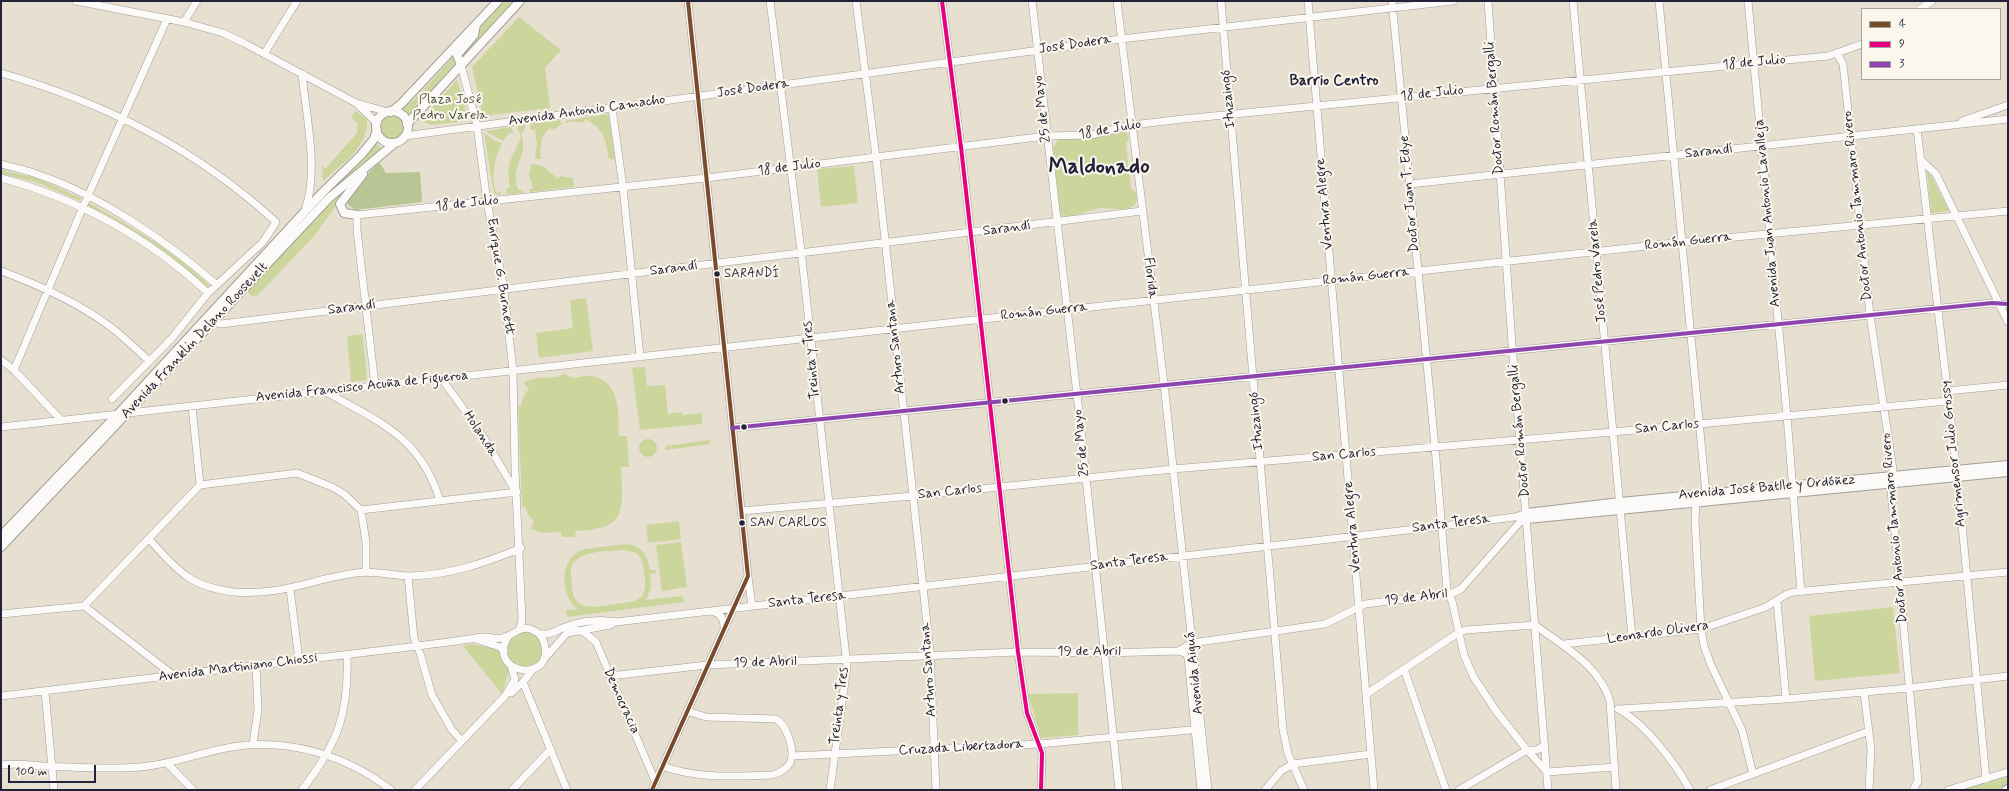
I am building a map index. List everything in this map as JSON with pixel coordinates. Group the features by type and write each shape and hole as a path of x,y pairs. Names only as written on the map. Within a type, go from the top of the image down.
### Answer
{"main road":[{"path":"498,1 390,112 382,115 377,127 381,139 385,142 395,143 405,136 407,124 520,1"},
{"path":"461,65 457,55 474,35 476,25"},
{"path":"390,112 403,116 407,124"},
{"name":"Avenida Franklin Delano Roosevelt","path":"1,547 128,413 209,320 232,291 304,212 368,147 377,127"},
{"name":"Avenida Franklin Delano Roosevelt","path":"1,536 209,320 232,300 329,198 395,143"},
{"path":"357,215 344,213 340,204 369,164"},
{"name":"Avenida José Batlle y Ordóñez","path":"1527,516 1706,494 1792,489 1892,480 1957,473 2008,465"},
{"name":"Avenida José Batlle y Ordóñez","path":"1957,473 2008,472"},
{"name":"Avenida José Batlle y Ordóñez","path":"1620,505 1696,502 1792,489"}],"street":[{"path":"76,1 95,3 167,18 223,34 356,103 390,112"},
{"path":"184,22 197,1"},
{"name":"Treinta y Tres","path":"770,1 801,254 847,666 830,790"},
{"name":"Arturo Santana","path":"856,1 876,157 931,657 936,790"},
{"path":"942,1 961,147 1018,652 1027,713 1042,753 1041,790"},
{"name":"25 de Mayo","path":"1032,1 1046,136 1086,479 1119,790"},
{"name":"Florida","path":"1117,1 1164,384 1183,556"},
{"name":"Ituzaingó","path":"1221,1 1283,730 1288,754 1304,790"},
{"name":"Ventura Alegre","path":"1308,1 1368,693 1374,790"},
{"name":"José Dodera","path":"697,96 1121,39 1309,17 1392,4 1453,1"},
{"name":"Doctor Román Bergalli","path":"1488,1 1506,262 1548,790"},
{"name":"José Pedro Varela","path":"1573,1 1632,637"},
{"path":"1659,1 1706,494"},
{"name":"Avenida Juan Antonio Lavalleja","path":"1748,1 1787,416 1801,592"},
{"path":"1922,8 1932,1"},
{"path":"264,54 295,2"},
{"path":"687,2 752,606"},
{"name":"Doctor Juan T. Edye","path":"1392,4 1410,184 1417,272 1436,447 1449,595 1452,601 1458,633 1468,666 1479,688 1527,750 1547,772"},
{"path":"14,370 83,207 167,18"},
{"name":"18 de Julio","path":"357,215 706,178 1046,136 1091,135 1132,125 1231,114 1837,54 1861,44"},
{"name":"Doctor Antonio Tammaro Rivero","path":"1837,54 1843,64 1859,225 1870,315 1884,407 1892,480 1899,583 1918,781 1913,789"},
{"name":"Enrique G. Burnett","path":"461,65 477,126 487,202 503,290 514,370 515,470 517,492 520,497 522,619 520,629"},
{"path":"1,73 49,87 123,117"},
{"path":"302,74 312,170 311,192 304,212"},
{"name":"Avenida Antonio Camacho","path":"405,136 697,96"},
{"path":"356,103 377,127"},
{"path":"1955,124 2008,105"},
{"path":"612,108 623,187 640,357"},
{"name":"Avenida Franklin Delano Roosevelt","path":"112,399 172,338 208,293 263,242 276,222 253,200 208,168 172,144 123,117"},
{"name":"Sarandí","path":"1410,184 2008,119"},
{"name":"Agrimensor Julio Grossy","path":"1917,129 1957,473 1986,779"},
{"path":"1920,159 1936,174 2008,322"},
{"path":"1,164 40,175 88,196 154,235 217,285"},
{"path":"1,178 34,187 83,207 148,244 189,275 208,293"},
{"name":"Sarandí","path":"209,320 221,324 1057,223 1142,211"},
{"name":"Román Guerra","path":"724,348 894,328 1683,242 2008,211"},
{"path":"357,215 357,230 375,385"},
{"path":"1,271 48,289 75,303 109,325 150,361"},
{"path":"232,291 232,300"},
{"path":"732,428 1513,349 1938,308 2008,304"},
{"name":"Avenida Francisco Acuña de Figueroa","path":"1,427 724,348"},
{"path":"1,360 14,370 61,420"},
{"name":"Holanda","path":"441,378 481,433 517,492"},
{"path":"1947,391 2008,385"},
{"path":"324,391 379,420 410,446 428,470 440,501"},
{"name":"San Carlos","path":"741,511 914,496 1173,469 1613,432 1948,401"},
{"path":"192,406 200,485"},
{"path":"505,473 512,473 515,470"},
{"path":"1,614 84,606 200,485 297,473 321,481 344,494 361,510 366,542 366,572"},
{"path":"361,510 517,492"},
{"path":"1696,502 1695,520 1701,629 1707,655 1742,730 1753,774"},
{"name":"Santa Teresa","path":"733,609 1268,545 1527,516"},
{"name":"19 de Abril","path":"610,676 707,665 931,657 1018,652 1105,653 1178,651 1192,643 1325,624 1365,604 1449,595 1458,591 1515,527 1527,516"},
{"path":"1509,517 1515,527"},
{"path":"149,539 183,574 201,584 222,590 263,593 290,589 328,578 366,572 408,576 458,570 485,563 521,548"},
{"name":"Enrique G. Burnett","path":"521,548 526,620 531,629"},
{"name":"Avenida Aiguá","path":"1183,556 1192,643 1202,790"},
{"name":"Leonardo Olivera","path":"1564,644 1701,629 1777,601 1787,594 2008,572"},
{"path":"652,790 748,573"},
{"path":"408,576 414,638 418,646 432,694 452,730 462,741"},
{"path":"1447,577 1452,588 1458,591"},
{"path":"290,589 299,660"},
{"path":"1777,601 1786,699"},
{"path":"84,606 173,675"},
{"path":"415,790 505,696 523,682 563,636 576,630 610,625 616,622 733,609"},
{"path":"711,611 722,617 724,628"},
{"path":"539,634 551,634 573,624 609,620 616,622"},
{"path":"1368,693 1458,633 1466,630 1536,625 1564,644 1598,677 1607,691 1610,706 1616,790"},
{"path":"505,696 514,682 515,676 506,659 504,651 505,642 508,637 520,629 531,629 539,634 544,640 546,648 545,656 541,663"},
{"name":"Democracia","path":"576,630 585,633 596,642 655,782"},
{"name":"Avenida Martiniano Chiossi","path":"1,696 256,666 482,637 498,639 508,637"},
{"name":"Avenida Martiniano Chiossi","path":"475,639 500,647 504,651"},
{"name":"Avenida Aiguá","path":"1178,651 1187,655 1194,683"},
{"path":"302,790 327,755 336,737 342,719 347,694 347,654"},
{"path":"252,744 258,710 256,666"},
{"path":"511,666 522,671 534,668"},
{"path":"1404,669 1446,790"},
{"path":"1610,706 1619,709 1786,699 1909,688 2008,676"},
{"path":"523,682 567,790"},
{"path":"45,691 54,790"},
{"path":"1864,692 1871,749 1869,790"},
{"path":"1619,709 1658,745 1690,790"},
{"path":"647,760 663,763 695,775 710,776 772,775 785,769 790,764 792,756 787,731 783,723 776,719 706,717 687,711"},
{"name":"Avenida Aiguá","path":"1198,729 1208,790"},
{"name":"Cruzada Libertadora","path":"792,756 1039,744 1198,729"},
{"path":"1710,790 1869,732"},
{"path":"1,765 120,768 141,767 167,763 209,752 252,744 281,745 327,755 360,769 391,790"},
{"path":"1458,790 1527,750 1537,750 1545,745"},
{"path":"512,790 551,749"},
{"path":"1265,790 1281,771 1293,764 1371,754"},
{"path":"167,763 193,790"},
{"path":"1547,772 1615,767"},
{"path":"1948,790 2008,772"}],"green space":[{"path":"504,1 513,1 462,57 460,54"},
{"path":"519,17 561,50 545,68 550,108 483,116 472,67"},
{"path":"454,56 457,61 409,117 400,109 415,99"},
{"name":"Plaza José Pedro Varela","path":"457,80 464,101 467,121 431,125 423,121 426,114"},
{"path":"355,111 367,119 364,138 353,154 323,181 322,166 325,169 357,133 358,124 351,117"},
{"path":"607,114 609,116 615,158 612,160 608,157 605,139 596,126 585,119 583,123 574,121 566,123 565,121"},
{"path":"393,115 398,116 404,122 404,132 398,138 393,139 388,138 382,132 381,127 382,122 388,116"},
{"path":"560,120 562,124 553,130 549,128 544,135 540,150 541,159 536,159 537,144 535,130 531,130 530,124"},
{"path":"525,125 525,131 521,132 523,147 516,172 516,183 518,190 523,190 523,193 507,194 506,189 510,188 508,171 510,161 521,138 517,126"},
{"path":"511,127 514,135 510,132 503,141 485,131"},
{"path":"1124,132 1127,133 1129,140 1126,144 1131,189 1136,192 1137,199 1135,205 1123,209 1102,208 1077,215 1065,216 1061,214 1057,204 1059,202 1053,148 1059,139 1089,139"},
{"path":"484,133 495,141 502,143 494,168 494,187 496,193 501,192 500,195 494,194"},
{"path":"375,143 382,148 300,224 326,194"},
{"path":"379,162 386,173 420,172 422,202 355,210 346,203 362,180"},
{"path":"532,164 543,166 558,179 560,176 573,178 574,187 530,192 529,190 533,188 529,174"},
{"path":"854,166 858,203 821,207 817,169"},
{"path":"1,170 37,178 81,198 80,201 36,182 1,174"},
{"path":"1927,171 1932,177 1949,211 1931,213"},
{"path":"345,189 347,190 315,235 258,295 252,296 249,294 248,289"},
{"path":"89,203 167,250 209,285 206,288 164,253 88,206"},
{"path":"586,298 593,351 539,358 536,333 573,328 570,300"},
{"path":"363,334 367,380 351,382 347,336"},
{"path":"645,367 647,386 665,385 668,414 682,412 682,415 702,413 702,424 640,430 632,368"},
{"path":"565,374 570,377 592,376 601,379 613,391 618,408 619,436 627,436 629,467 621,467 622,495 619,515 614,521 605,526 576,531 575,537 562,537 561,532 543,533 530,529 534,521 529,516 525,507 522,507 518,406 521,406 524,395 529,390 524,383 532,379 559,377"},
{"path":"648,439 654,442 657,448 654,454 648,457 642,454 639,448 642,442"},
{"path":"710,440 710,444 667,450 665,449 666,446"},
{"path":"679,521 681,539 648,543 646,525"},
{"path":"681,542 687,587 662,591 656,545"},
{"path":"624,544 639,548 645,555 650,570 656,570 656,573 650,574 651,588 646,600 683,596 684,602 567,617 566,610 577,609 567,594 564,576 566,567 570,559 576,553 585,549","holes":["625,550 636,553 642,561 645,581 645,590 640,598 630,602 595,607 582,605 578,602 574,596 572,588 571,569 579,558 602,552"]},
{"path":"1893,607 1900,673 1815,681 1809,616"},
{"path":"520,629 541,637 543,660 527,671 506,659 508,637"},
{"path":"472,644 500,650 509,672 502,694 463,646"},
{"path":"1078,693 1078,735 1041,738 1028,694"},
{"path":"2008,777 2008,786 1996,790 1960,790"}],"transit line":[{"name":"4","path":"652,790 748,576 688,1"},
{"name":"9","path":"942,1 961,147 1018,652 1027,713 1042,753 1041,790"},
{"name":"3","path":"732,428 1992,303 2008,304"}],"place":[{"name":"SARANDÍ","path":"717,274"},
{"name":"SAN CARLOS","path":"742,523"}],"district":[{"name":"Barrio Centro","path":"1334,82"},
{"name":"Maldonado","path":"1099,168"}]}
